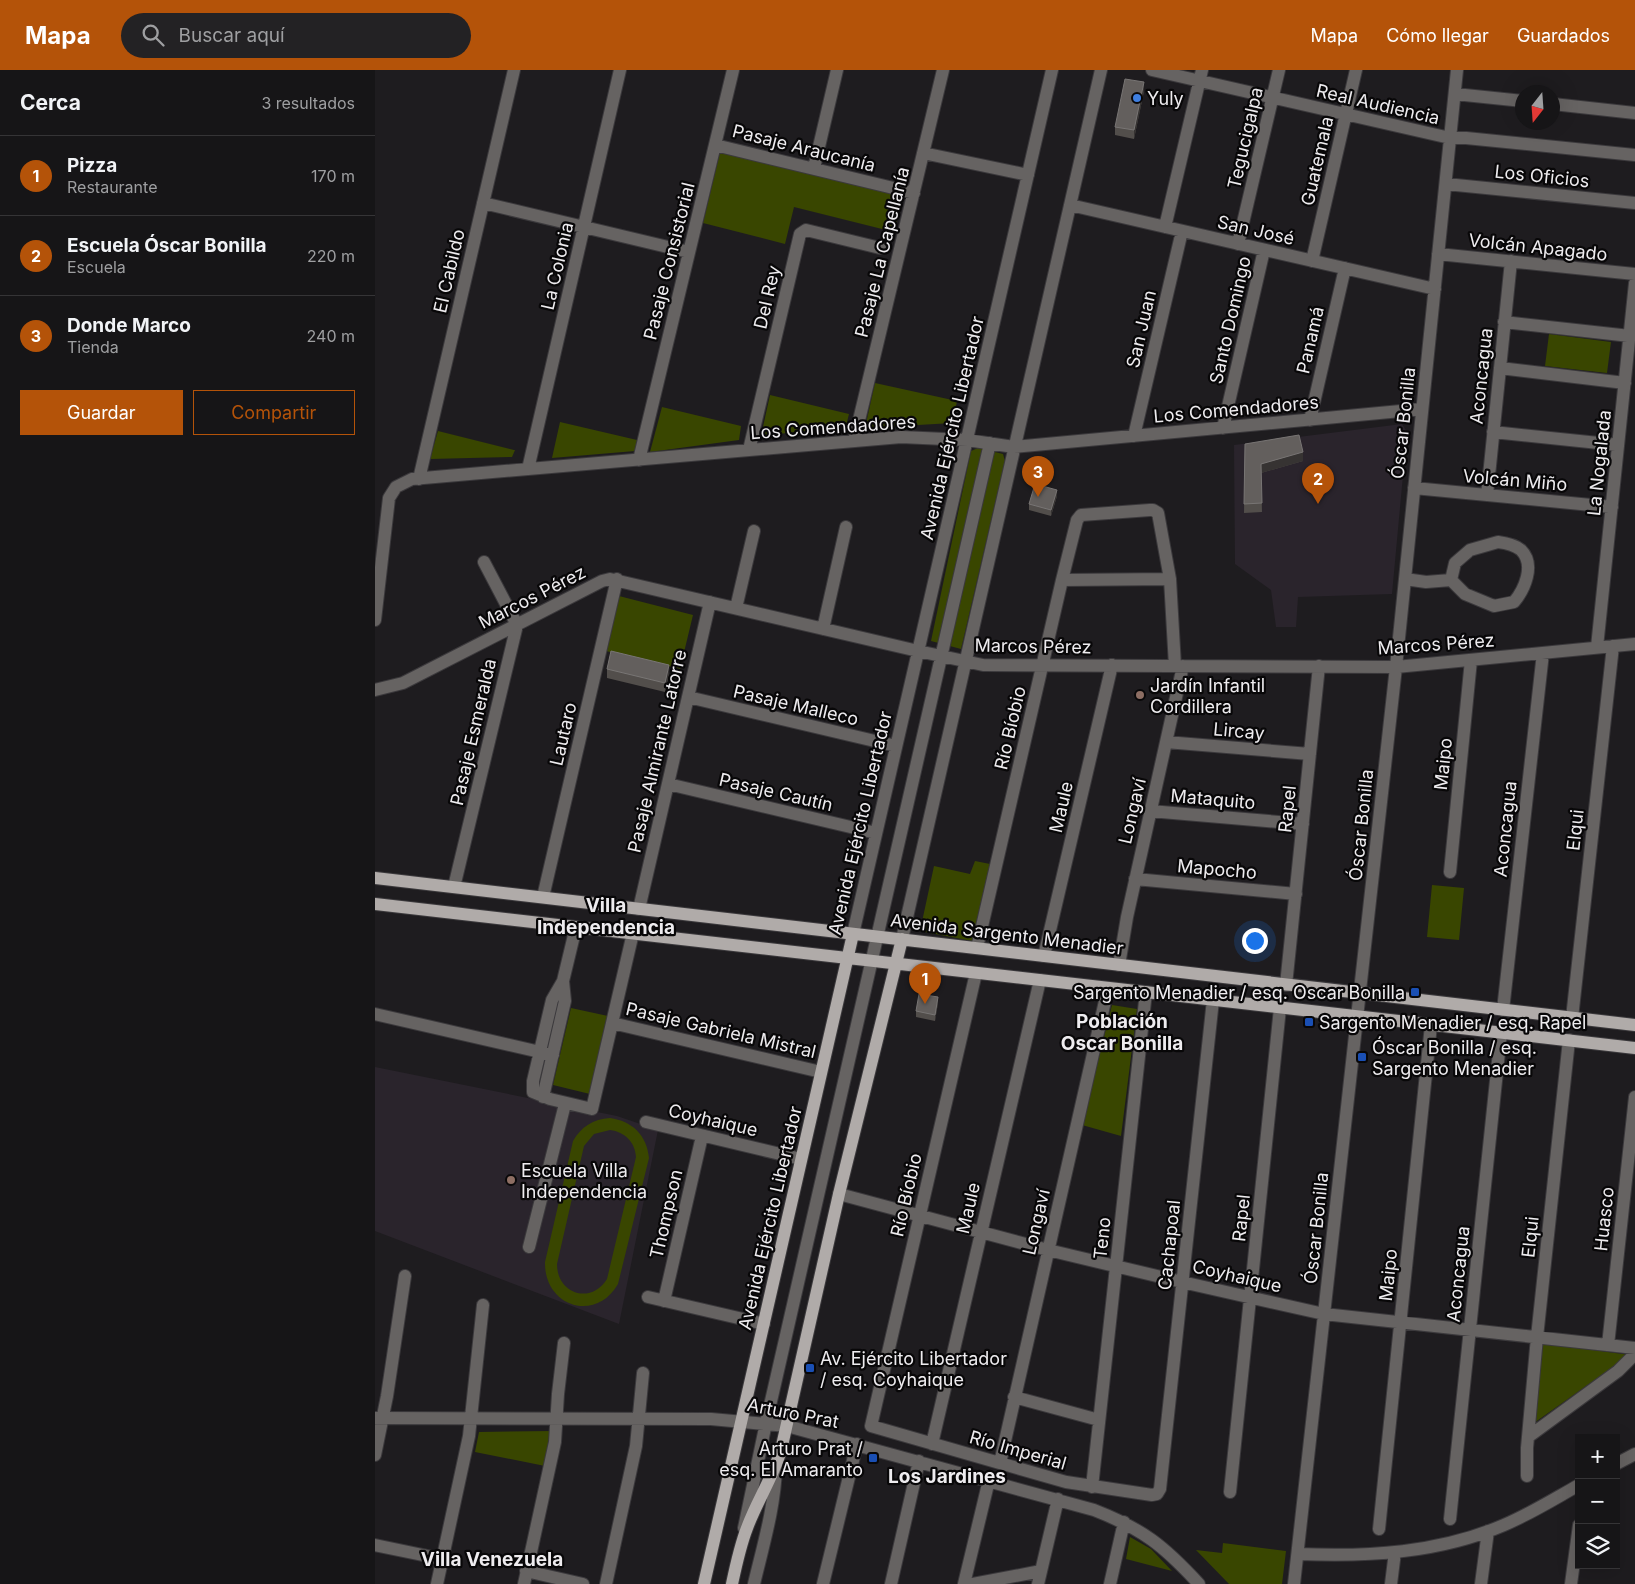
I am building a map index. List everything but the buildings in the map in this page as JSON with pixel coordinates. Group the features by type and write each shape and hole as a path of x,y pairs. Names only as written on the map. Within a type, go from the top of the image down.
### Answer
{"main road":[{"name":"Avenida Sargento Menadier","path":"375,878 1635,1025"},
{"path":"375,904 1635,1048"},
{"name":"Avenida Ejército Libertador","path":"704,1584 853,934"},
{"path":"731,1584 739,1549 776,1467 787,1426 839,1194 902,939"}],"street":[{"name":"El Cabildo","path":"419,479 513,70"},
{"name":"La Colonia","path":"528,470 620,70"},
{"name":"Pasaje Consistorial","path":"639,460 733,70"},
{"path":"814,168 837,70"},
{"name":"Pasaje La Capellanía","path":"854,441 943,70"},
{"name":"Avenida Ejército Libertador","path":"853,934 1052,70"},
{"path":"902,939 967,662 1014,447 1101,70"},
{"name":"Real Audiencia","path":"1151,70 1201,76 1273,98 1450,138 1635,155"},
{"name":"Tegucigalpa","path":"1238,244 1279,70"},
{"name":"Guatemala","path":"1312,261 1356,70"},
{"name":"Óscar Bonilla","path":"1294,1584 1396,667 1457,70"},
{"path":"1165,227 1201,76"},
{"path":"1455,94 1515,100"},
{"path":"1560,105 1635,113"},
{"name":"Pasaje Araucanía","path":"715,144 914,193"},
{"path":"923,153 1028,175"},
{"name":"Los Oficios","path":"1445,184 1635,203"},
{"path":"483,203 689,252"},
{"name":"San José","path":"1070,205 1435,289"},
{"name":"Del Rey","path":"749,450 800,234 806,230 880,248"},
{"name":"San Juan","path":"1134,436 1182,231"},
{"name":"Santo Domingo","path":"1223,428 1264,250"},
{"name":"Volcán Apagado","path":"1439,254 1635,274"},
{"name":"Aconcagua","path":"1487,495 1511,261"},
{"name":"Panamá","path":"1310,420 1345,268"},
{"name":"La Nogalada","path":"1597,647 1635,283"},
{"path":"1504,322 1630,336"},
{"path":"1500,368 1625,383"},
{"name":"Los Comendadores","path":"375,620 387,505 396,486 406,481 901,437 967,440 1014,447 1422,410"},
{"path":"1493,432 1618,445"},
{"path":"739,1549 766,1423 991,443"},
{"name":"Volcán Miño","path":"1414,488 1612,507"},
{"name":"Longaví","path":"1079,516 1084,514 1156,511 1159,517 1170,579 1179,666 1166,742 1135,879 1119,965"},
{"name":"Río Bíobio","path":"977,948 1062,580 1079,516"},
{"path":"823,629 846,527"},
{"path":"736,608 754,531"},
{"path":"1405,579 1425,582 1451,580 1465,594 1494,606 1514,602 1523,592 1527,579 1527,564 1522,551 1510,544 1489,543 1470,550 1455,563 1451,580"},
{"path":"485,562 517,625"},
{"name":"Marcos Pérez","path":"375,690 403,683 603,581 617,579 918,652 983,665 1396,667 1635,644"},
{"name":"Lautaro","path":"543,897 617,579"},
{"path":"1062,580 1170,579"},
{"name":"Pasaje Almirante Latorre","path":"639,909 710,602"},
{"name":"Pasaje Esmeralda","path":"454,887 517,625"},
{"name":"Elqui","path":"1573,1018 1613,646"},
{"name":"Aconcagua","path":"1503,1010 1543,653"},
{"name":"Maipo","path":"1450,872 1471,660"},
{"name":"Maule","path":"1044,956 1112,665"},
{"name":"Rapel","path":"1286,985 1319,666"},
{"name":"Pasaje Malleco","path":"688,697 896,746"},
{"name":"Lircay","path":"1166,742 1310,754"},
{"name":"Pasaje Cautín","path":"667,784 876,833"},
{"name":"Mataquito","path":"1150,811 1303,824"},
{"name":"Mapocho","path":"1135,879 1296,894"},
{"path":"576,927 563,981 553,1000 546,1054 533,1081 533,1092 565,1104 592,1110 633,933"},
{"name":"Río Bíobio","path":"871,1426 976,973"},
{"name":"Maule","path":"932,1444 1039,980"},
{"name":"Longaví","path":"999,1463 1108,988"},
{"name":"Teno","path":"1092,1487 1146,992"},
{"name":"Cachapoal","path":"1157,1494 1160,1489 1213,1000"},
{"name":"Rapel","path":"1229,1492 1280,1008"},
{"path":"375,1014 546,1054"},
{"name":"Pasaje Gabriela Mistral","path":"612,1023 821,1072"},
{"name":"Maipo","path":"1379,1529 1431,1025"},
{"name":"Aconcagua","path":"1450,1519 1501,1033"},
{"name":"Elqui","path":"1527,1476 1528,1437 1537,1337 1569,1040"},
{"name":"Huasco","path":"1607,1345 1635,1096"},
{"path":"529,1247 565,1104"},
{"name":"Coyhaique","path":"646,1122 801,1159"},
{"name":"Thompson","path":"664,1301 702,1136"},
{"name":"Coyhaique","path":"839,1194 1048,1250 1324,1314 1635,1348"},
{"path":"375,1455 379,1418 405,1276"},
{"path":"648,1297 764,1324"},
{"path":"437,1584 466,1451 483,1305"},
{"path":"523,1584 555,1442 564,1343"},
{"path":"1528,1437 1618,1371 1635,1354"},
{"path":"606,1584 636,1446 643,1373"},
{"path":"1015,1397 1099,1420"},
{"name":"Arturo Prat","path":"379,1418 742,1420 787,1426 1094,1510 1138,1529 1164,1548 1199,1584"},
{"name":"Río Imperial","path":"871,1426 1066,1482 1152,1495 1157,1494"},
{"path":"823,1584 857,1444"},
{"path":"1620,1462 1635,1454"},
{"path":"891,1584 919,1461"},
{"path":"754,1584 773,1502 776,1485 776,1467"},
{"path":"964,1584 989,1480"},
{"path":"1297,1554 1350,1555 1395,1552 1448,1544 1488,1532 1522,1517 1575,1487"},
{"path":"1037,1584 1059,1499"},
{"path":"1110,1584 1124,1522"},
{"path":"1481,1584 1488,1532"},
{"path":"375,1545 442,1559"},
{"path":"1391,1584 1395,1552"},
{"path":"1571,1584 1575,1554"},
{"path":"1183,1584 1186,1570"},
{"path":"526,1571 583,1584"},
{"path":"973,1584 1041,1571"}],"shaded area":[{"path":"1402,424 1407,432 1392,594 1298,597 1296,627 1276,627 1271,590 1235,564 1234,445"},
{"name":"Escuela Villa Independencia","path":"375,1067 617,1116 658,1130 619,1324 375,1231"}],"green space":[{"path":"721,148 904,193 894,232 794,207 785,244 703,223"},
{"path":"1549,334 1611,342 1607,373 1545,366"},
{"path":"875,383 957,401 953,423 865,428"},
{"path":"770,395 849,414 846,426 761,436"},
{"path":"662,407 741,426 739,440 650,452"},
{"path":"560,422 637,440 635,451 552,458"},
{"path":"438,431 515,450 512,457 430,459"},
{"path":"978,448 1003,454 1005,461 961,649 931,641 971,451"},
{"path":"619,596 693,615 680,669 606,651"},
{"path":"975,861 990,864 972,941 920,931 934,866 970,874"},
{"path":"1432,885 1464,888 1459,940 1427,937"},
{"path":"1112,1005 1137,1009 1121,1136 1082,1125"},
{"path":"571,1008 608,1016 590,1094 553,1085"},
{"path":"610,1118 625,1122 637,1130 645,1142 649,1158 618,1284 609,1296 597,1303 585,1306 573,1304 562,1299 553,1290 547,1277 545,1262 573,1141 588,1125 598,1120","holes":["610,1130 625,1135 631,1142 636,1157 607,1279 600,1287 584,1294 569,1289 563,1283 558,1274 557,1264 584,1146 594,1134"]},
{"path":"1541,1343 1630,1355 1534,1423"},
{"path":"553,1431 545,1466 475,1452 479,1432"},
{"path":"1130,1537 1151,1549 1172,1571 1126,1559"},
{"path":"1223,1543 1286,1551 1282,1584 1229,1584 1196,1550 1222,1553"}],"place":[{"name":"Yuly","path":"1137,98"},
{"name":"Donde Marco","path":"1038,497"},
{"name":"Escuela Óscar Bonilla","path":"1318,504"},
{"name":"Jardín Infantil Cordillera","path":"1140,695"},
{"name":"Sargento Menadier / esq. Oscar Bonilla","path":"1415,992"},
{"name":"Pizza","path":"925,1004"},
{"name":"Sargento Menadier / esq. Rapel","path":"1309,1022"},
{"name":"Óscar Bonilla / esq. Sargento Menadier","path":"1362,1057"},
{"name":"Escuela Villa Independencia","path":"511,1180"},
{"name":"Av. Ejército Libertador / esq. Coyhaique","path":"810,1368"},
{"name":"Arturo Prat / esq. El Amaranto","path":"873,1458"}],"district":[{"name":"Villa Independencia","path":"606,916"},
{"name":"Población Oscar Bonilla","path":"1122,1032"},
{"name":"Los Jardines","path":"947,1476"},
{"name":"Villa Venezuela","path":"492,1559"}]}
